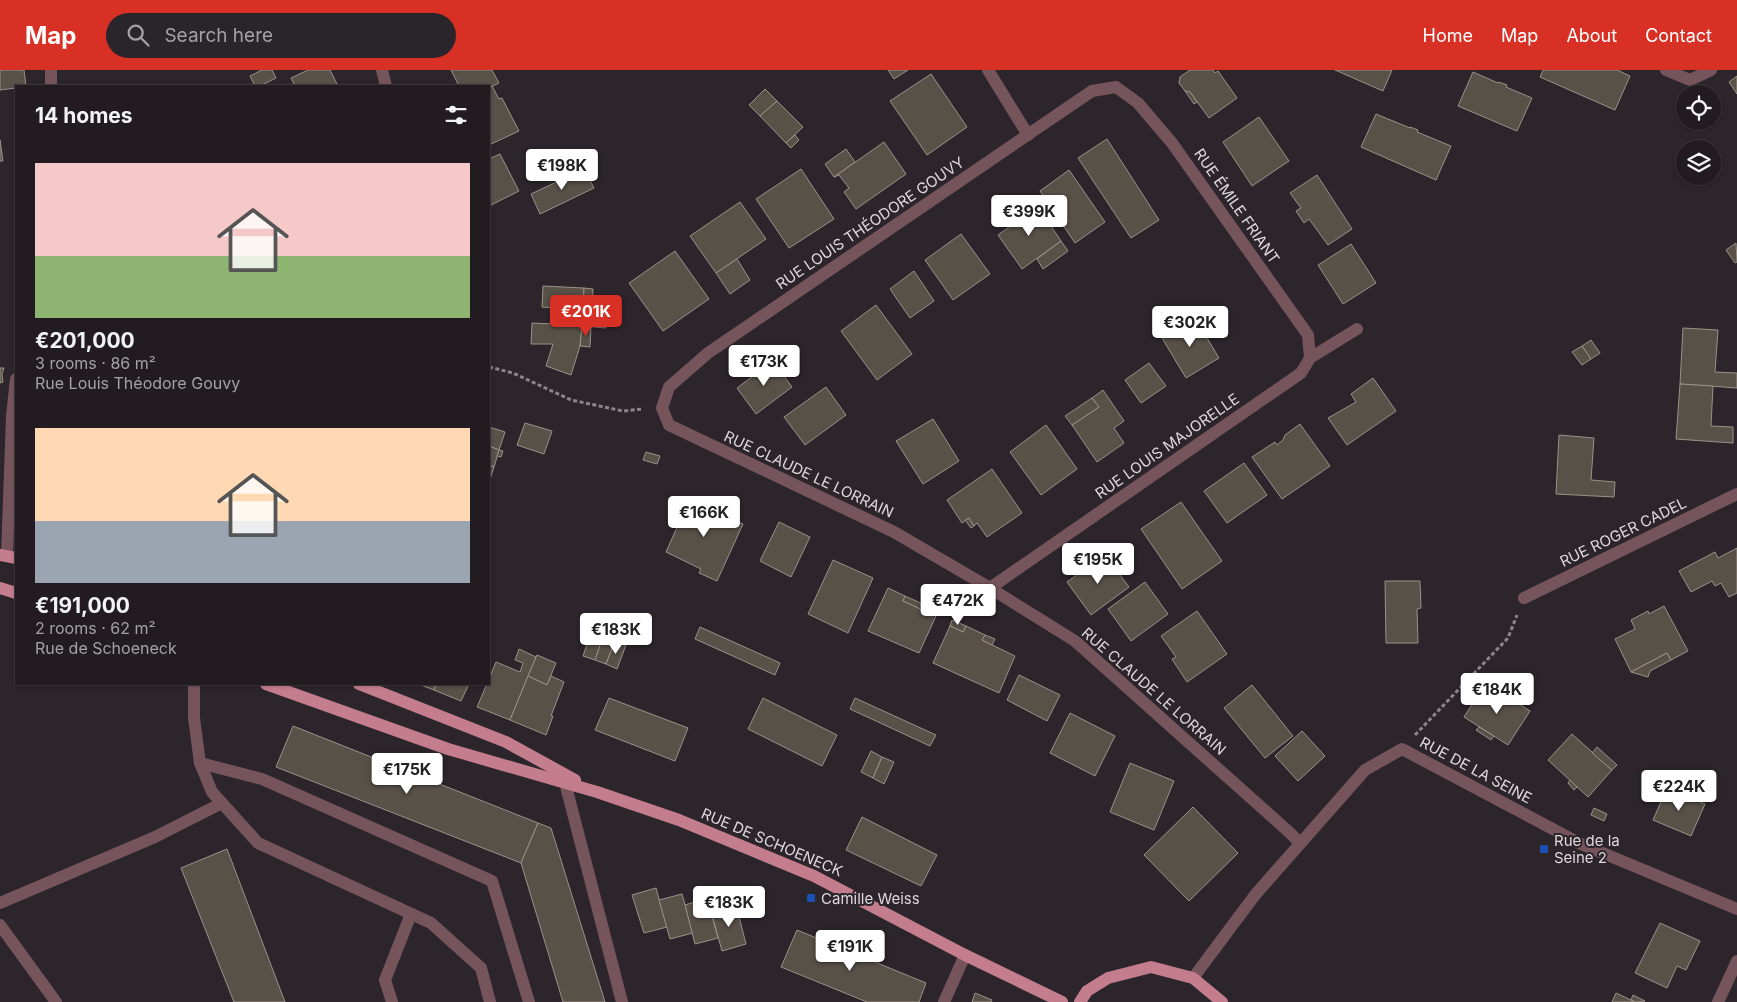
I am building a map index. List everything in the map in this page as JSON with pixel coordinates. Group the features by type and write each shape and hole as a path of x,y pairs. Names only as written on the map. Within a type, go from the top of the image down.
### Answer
{"main road":[{"path":"0,588 15,593"},
{"name":"RUE DE SCHOENECK","path":"269,685 448,749 563,777"},
{"name":"RUE DE SCHOENECK","path":"362,685 506,742 563,777 597,792 679,820 814,876 965,956 1062,1002"},
{"path":"1080,1002 1087,991 1108,978 1151,967 1194,978 1222,1002"}],"street":[{"path":"51,85 52,70"},
{"path":"382,70 386,85"},
{"path":"988,70 1028,135"},
{"path":"1666,70 1690,80 1711,70"},
{"name":"RUE LOUIS THÉODORE GOUVY","path":"662,408 669,387 708,353 1092,91 1116,87"},
{"name":"RUE ÉMILE FRIANT","path":"1116,87 1138,103 1172,143 1308,335 1310,358"},
{"name":"RUE LOUIS MAJORELLE","path":"990,588 1302,374 1310,358 1358,329"},
{"path":"8,556 12,416 15,388"},
{"name":"RUE CLAUDE LE LORRAIN","path":"662,408 670,425 894,532 990,588 1075,641 1300,843"},
{"name":"RUE ROGER CADEL","path":"1524,598 1737,494"},
{"path":"194,685 194,718 200,763 212,792 258,843 431,923 481,968 490,1002"},
{"name":"RUE DE LA SEINE","path":"1194,978 1255,895 1365,770 1402,749 1581,844 1737,909"},
{"path":"200,763 262,779 492,881 529,1002"},
{"path":"563,777 622,1002"},
{"path":"0,903 156,838 222,803"},
{"path":"392,1002 385,980 411,914"},
{"path":"0,925 56,1002"},
{"path":"944,1002 965,956"},
{"path":"1718,1002 1737,961"}],"path":[{"path":"490,367 513,373 571,400 623,411 662,408"},
{"path":"1402,749 1508,638 1524,598"}],"building":[{"path":"0,70 24,70 26,85 15,85 15,88 0,90"},
{"path":"262,70 272,70 276,78 262,85 254,85 250,76"},
{"path":"308,70 330,70 338,85 294,85 291,78"},
{"path":"451,70 492,70 499,83 490,88 490,85 458,84"},
{"path":"888,70 908,70 894,79"},
{"path":"1190,70 1213,70 1215,73 1218,71 1237,98 1209,118 1190,92 1185,91 1179,83 1180,77"},
{"path":"1335,70 1392,70 1383,91"},
{"path":"1543,70 1617,70 1630,76 1615,110 1540,77"},
{"path":"1473,72 1507,85 1506,87 1532,98 1517,131 1458,106"},
{"path":"931,74 967,127 927,155 890,101"},
{"path":"1737,76 1737,94 1729,82"},
{"path":"492,86 499,99 502,98 519,131 490,145 490,87"},
{"path":"765,89 777,101 760,116 749,105"},
{"path":"1185,91 1190,92 1197,102 1194,104"},
{"path":"777,101 803,127 786,143 760,116"},
{"path":"1376,114 1418,130 1417,132 1451,146 1436,180 1361,147"},
{"path":"1259,117 1289,161 1252,186 1223,142"},
{"path":"795,135 799,140 791,148 786,143"},
{"path":"1107,139 1159,220 1131,238 1078,158"},
{"path":"0,140 3,161 0,161"},
{"path":"884,142 906,174 856,209 844,192 849,188 839,175 834,177"},
{"path":"846,149 855,162 834,177 825,164"},
{"path":"500,154 519,191 490,206 490,159"},
{"path":"584,169 594,188 540,214 531,194"},
{"path":"801,169 834,219 789,248 756,199"},
{"path":"1069,170 1105,222 1075,243 1040,191"},
{"path":"1317,175 1352,229 1328,245 1309,219 1304,223 1296,211 1301,208 1290,193"},
{"path":"740,202 766,239 716,273 690,236"},
{"path":"1038,207 1061,241 1022,269 998,235 1009,227 1008,224 1022,214 1024,217"},
{"path":"961,234 990,274 953,300 925,260"},
{"path":"1061,241 1068,251 1043,269 1037,259"},
{"path":"1736,243 1737,262 1735,263 1726,250"},
{"path":"1351,244 1376,283 1343,304 1318,265"},
{"path":"675,251 709,299 663,331 629,283"},
{"path":"737,259 750,280 730,294 716,273"},
{"path":"914,271 934,301 910,318 890,289"},
{"path":"543,286 584,288 583,308 607,309 606,328 582,326 580,346 571,375 546,366 553,344 531,344 532,323 554,324 555,308 542,307"},
{"path":"584,288 593,289 592,308 583,308"},
{"path":"876,305 912,354 877,380 841,331"},
{"path":"1195,318 1219,358 1186,378 1162,338"},
{"path":"582,326 591,327 590,347 580,346"},
{"path":"1683,328 1718,330 1715,372 1737,373 1737,388 1680,384"},
{"path":"1591,340 1600,353 1591,359 1582,346"},
{"path":"1582,346 1591,359 1582,365 1572,352"},
{"path":"773,361 792,387 756,414 737,388"},
{"path":"1149,363 1166,386 1141,403 1125,380"},
{"path":"0,368 4,368 2,374 3,382 0,383"},
{"path":"1373,378 1396,411 1347,445 1328,418 1356,402 1351,394"},
{"path":"1680,384 1713,386 1711,426 1733,427 1733,443 1676,439"},
{"path":"826,387 846,415 805,445 784,417"},
{"path":"1103,390 1124,421 1114,428 1124,443 1097,462 1072,425 1099,407 1092,398"},
{"path":"1092,398 1099,407 1072,425 1065,416"},
{"path":"933,419 959,461 923,484 896,441"},
{"path":"525,423 552,431 544,454 517,445"},
{"path":"1300,424 1330,466 1282,499 1252,457 1275,442 1277,445 1283,440 1285,435"},
{"path":"1046,425 1077,469 1041,495 1010,452"},
{"path":"490,427 505,432 499,450 490,446"},
{"path":"1559,435 1594,438 1591,480 1615,482 1614,497 1556,494"},
{"path":"490,446 499,450 494,467 490,465"},
{"path":"499,450 503,451 501,457 497,456"},
{"path":"646,452 660,456 657,464 643,460"},
{"path":"1244,463 1267,495 1227,523 1204,491"},
{"path":"490,465 494,467 490,479"},
{"path":"992,469 1022,513 987,537 977,523 974,526 969,518 962,523 947,500"},
{"path":"691,496 720,509 719,513 743,524 717,581 699,573 701,569 666,552"},
{"path":"1181,502 1222,561 1182,589 1141,529"},
{"path":"969,518 974,526 971,528 965,520"},
{"path":"779,522 810,537 791,577 760,561"},
{"path":"1737,548 1737,593 1729,597 1721,583 1715,586 1712,581 1691,592 1679,571 1715,552 1718,558"},
{"path":"1105,555 1129,587 1091,615 1067,582"},
{"path":"833,560 873,578 848,633 808,614"},
{"path":"1385,581 1420,581 1421,608 1417,609 1418,643 1386,643"},
{"path":"1145,582 1168,614 1131,641 1108,609"},
{"path":"888,588 905,596 903,601 936,616 919,653 868,631"},
{"path":"905,596 938,611 936,616 903,601"},
{"path":"1664,606 1688,651 1671,660 1667,653 1631,672 1615,639 1635,629 1631,620 1648,611 1649,614"},
{"path":"1197,611 1227,654 1187,682 1172,659 1176,657 1161,636"},
{"path":"952,620 966,626 963,632 950,626"},
{"path":"950,626 963,632 966,626 985,635 982,640 1015,656 999,693 933,663"},
{"path":"700,627 780,663 775,675 695,639"},
{"path":"591,633 603,637 595,660 583,656"},
{"path":"985,635 995,639 992,645 982,640"},
{"path":"603,637 615,641 606,664 595,660"},
{"path":"615,641 626,645 617,669 606,664"},
{"path":"519,649 536,657 510,720 477,707 487,685 490,685 490,677 496,662 520,672 523,663 515,660"},
{"path":"1667,653 1671,660 1650,671 1648,677 1631,672"},
{"path":"537,655 556,663 547,685 528,676"},
{"path":"1019,675 1060,695 1047,721 1007,700"},
{"path":"528,676 547,685 551,676 564,682 546,735 510,720"},
{"path":"421,685 436,685 434,690"},
{"path":"436,685 469,685 461,701 434,690"},
{"path":"1252,685 1293,736 1265,758 1224,708"},
{"path":"1491,688 1530,711 1508,745 1464,717 1482,689"},
{"path":"609,698 688,728 675,761 595,730"},
{"path":"763,698 837,735 822,766 748,729"},
{"path":"855,698 936,735 930,746 850,709"},
{"path":"1070,713 1115,736 1095,776 1050,753"},
{"path":"293,726 538,823 521,863 276,767"},
{"path":"1479,727 1494,736 1491,740 1476,730"},
{"path":"1302,731 1325,756 1298,781 1275,756"},
{"path":"1572,734 1612,770 1588,797 1548,760"},
{"path":"1597,747 1617,765 1612,770 1592,753"},
{"path":"871,751 882,757 873,778 861,772"},
{"path":"882,757 894,762 884,784 873,778"},
{"path":"1130,763 1174,781 1154,830 1110,812"},
{"path":"1570,780 1577,787 1574,790 1568,783"},
{"path":"1667,788 1705,804 1691,836 1653,820"},
{"path":"1193,807 1238,853 1189,901 1144,855"},
{"path":"1594,808 1607,814 1604,821 1591,815"},
{"path":"862,817 937,855 921,886 846,850"},
{"path":"538,823 551,828 605,1002 563,1002 521,863"},
{"path":"227,849 285,1002 234,1002 181,868"},
{"path":"656,888 667,927 644,933 632,895"},
{"path":"682,894 693,933 670,939 659,900"},
{"path":"707,898 718,938 695,944 685,905"},
{"path":"736,905 746,944 722,951 711,911"},
{"path":"1660,923 1700,941 1686,970 1677,966 1667,988 1635,973"},
{"path":"797,930 926,983 919,1002 867,1002 781,967"},
{"path":"975,993 992,1000 991,1002 972,1002"},
{"path":"1616,993 1631,1000 1636,1002 1612,1002"},
{"path":"1633,995 1645,1001 1636,1002 1631,1000"}],"place":[{"name":"Rue de la Seine 2","path":"1544,849"},
{"name":"Camille Weiss","path":"811,898"}]}
